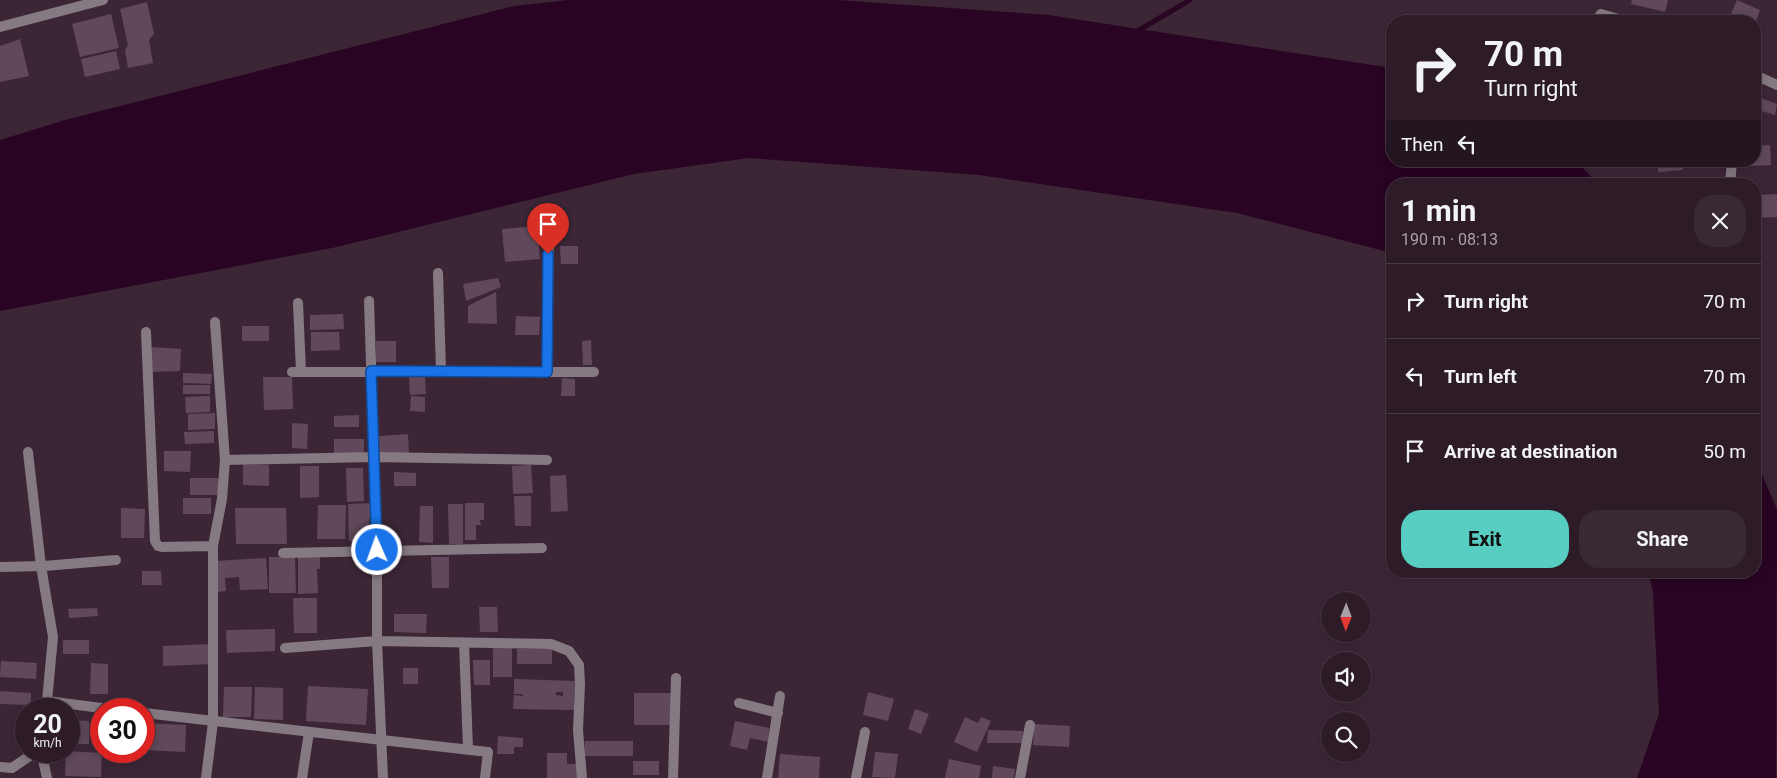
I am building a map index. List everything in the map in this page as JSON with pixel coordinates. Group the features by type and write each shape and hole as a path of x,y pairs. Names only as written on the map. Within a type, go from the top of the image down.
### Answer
{"street":[{"path":"0,28 103,0"},
{"path":"1761,78 1777,85"},
{"path":"547,372 549,234"},
{"path":"438,273 441,371"},
{"path":"370,301 377,550 377,641 383,778"},
{"path":"298,303 296,372 594,372"},
{"path":"206,778 213,722 212,546 222,499 225,460 215,322"},
{"path":"146,332 155,542 158,546 162,547 212,546"},
{"path":"28,452 41,566 53,637 48,698"},
{"path":"225,460 373,457 547,460"},
{"path":"283,553 542,548"},
{"path":"0,567 116,560"},
{"path":"285,648 377,641 551,644 569,651 579,665 578,730 582,778"},
{"path":"464,643 468,749"},
{"path":"673,778 676,678"},
{"path":"767,778 780,696"},
{"path":"739,703 778,713"},
{"path":"155,714 488,752 486,778"},
{"path":"1020,778 1030,724"},
{"path":"302,778 309,732"},
{"path":"856,778 865,732"},
{"path":"0,767 12,768 20,763"},
{"path":"43,763 47,778"}],"shaded area":[{"path":"568,0 837,0 1049,15 1386,67 1386,167 1582,167 1592,178 1386,178 1386,251 1237,213 979,175 749,158 634,174 337,247 0,311 0,140 65,120 514,6"},
{"path":"1761,473 1777,509 1776,778 1637,778 1659,714 1653,592 1650,578 1761,578"}],"building":[{"path":"1632,0 1668,0 1665,12 1631,4"},
{"path":"1737,0 1760,10 1758,15 1731,15"},
{"path":"147,2 154,34 149,40 153,63 128,68 125,50 128,45 120,9"},
{"path":"111,14 119,48 80,57 72,24"},
{"path":"20,39 29,76 0,82 0,46"},
{"path":"116,51 120,69 85,77 81,59"},
{"path":"1761,98 1777,104 1775,115 1761,111"},
{"path":"1770,145 1771,165 1761,166 1761,146"},
{"path":"1658,167 1683,167 1683,170 1658,172"},
{"path":"1777,194 1777,217 1761,218 1761,195"},
{"path":"537,226 540,259 505,262 502,229"},
{"path":"560,246 578,246 578,264 561,264"},
{"path":"498,278 501,287 466,301 463,284"},
{"path":"496,292 497,324 468,323 468,306"},
{"path":"343,314 344,329 310,330 310,315"},
{"path":"516,316 540,317 539,335 515,335"},
{"path":"242,326 269,326 269,341 242,341"},
{"path":"311,332 339,332 340,350 311,351"},
{"path":"591,340 592,365 583,365 582,341"},
{"path":"376,341 396,341 396,362 376,362"},
{"path":"152,347 181,349 180,371 149,372"},
{"path":"183,373 212,374 211,384 183,383"},
{"path":"409,376 425,376 426,394 410,395"},
{"path":"263,377 292,377 293,409 264,410"},
{"path":"562,378 575,379 575,396 561,396"},
{"path":"183,385 210,385 210,394 183,394"},
{"path":"210,396 210,412 186,413 185,397"},
{"path":"411,396 425,397 425,412 410,411"},
{"path":"215,413 215,429 188,430 188,414"},
{"path":"359,415 359,427 334,427 334,416"},
{"path":"292,423 308,424 307,449 292,448"},
{"path":"214,431 214,443 185,444 184,432"},
{"path":"408,434 409,453 379,454 378,436"},
{"path":"334,439 364,439 364,453 334,453"},
{"path":"164,451 191,451 190,472 164,471"},
{"path":"243,464 269,465 269,486 243,485"},
{"path":"531,465 533,493 513,494 512,466"},
{"path":"300,466 319,466 319,497 300,498"},
{"path":"346,468 363,468 364,501 347,502"},
{"path":"394,472 416,473 416,486 394,486"},
{"path":"566,475 568,511 551,512 550,476"},
{"path":"190,478 221,478 221,495 190,495"},
{"path":"514,496 531,496 531,526 515,526"},
{"path":"183,498 211,498 211,514 183,514"},
{"path":"373,503 373,519 369,519 370,540 349,541 348,504"},
{"path":"465,503 484,503 484,520 480,520 481,525 476,525 476,540 465,540"},
{"path":"448,504 463,504 463,544 449,544"},
{"path":"318,505 346,505 345,539 317,539"},
{"path":"420,506 433,506 433,543 419,542"},
{"path":"121,508 145,509 144,538 121,538"},
{"path":"235,508 286,508 287,544 236,544"},
{"path":"298,556 320,556 320,569 317,569 318,593 298,594"},
{"path":"269,557 295,557 296,593 269,593"},
{"path":"431,557 449,557 449,588 432,588"},
{"path":"266,558 268,589 240,590 239,577 225,578 226,591 217,592 215,561"},
{"path":"142,571 161,571 162,585 142,585"},
{"path":"293,598 317,598 317,633 294,633"},
{"path":"479,607 497,607 498,632 480,632"},
{"path":"97,608 98,616 69,618 68,609"},
{"path":"394,614 427,614 426,633 394,632"},
{"path":"275,629 275,651 227,653 226,630"},
{"path":"63,640 89,640 89,654 63,654"},
{"path":"211,644 212,664 163,666 163,646"},
{"path":"493,647 512,647 512,677 493,677"},
{"path":"517,649 552,649 552,664 517,664"},
{"path":"473,660 490,660 490,685 474,685"},
{"path":"1,661 37,663 36,679 0,677"},
{"path":"91,663 108,664 108,694 90,694"},
{"path":"403,668 418,668 418,684 403,684"},
{"path":"514,679 575,681 574,710 513,709 514,695 523,696 523,694 514,694","holes":["556,692 563,692 563,696 556,695"]},
{"path":"308,686 368,689 366,725 306,721"},
{"path":"224,687 252,687 251,717 223,717"},
{"path":"255,687 283,688 283,720 254,719"},
{"path":"0,691 31,693 31,698 15,698 15,704 0,704"},
{"path":"868,692 894,699 888,721 863,715"},
{"path":"634,693 672,693 672,725 634,725"},
{"path":"915,709 929,714 921,734 908,729"},
{"path":"965,717 978,723 981,717 991,721 977,752 954,742"},
{"path":"80,721 89,721 89,744 80,744"},
{"path":"735,721 769,728 768,742 750,738 747,750 730,746"},
{"path":"155,724 186,725 185,752 155,751"},
{"path":"1034,724 1070,726 1069,747 1033,745"},
{"path":"988,730 1023,731 1022,743 987,743"},
{"path":"498,736 523,738 523,747 514,747 514,754 497,754"},
{"path":"585,741 633,741 633,756 585,756"},
{"path":"80,752 90,752 90,763 102,763 101,777 65,776 66,763 80,763"},
{"path":"875,752 898,754 895,778 872,777"},
{"path":"547,753 567,753 567,764 578,764 578,778 547,778"},
{"path":"780,754 820,757 819,778 778,778"},
{"path":"949,759 981,766 979,778 945,778"},
{"path":"633,761 659,761 659,775 633,775"},
{"path":"993,766 1015,769 1014,778 992,778"}],"waterway":[{"path":"1134,33 1190,0"}],"route":[{"path":"377,550 371,371 547,372 548,254"}]}
